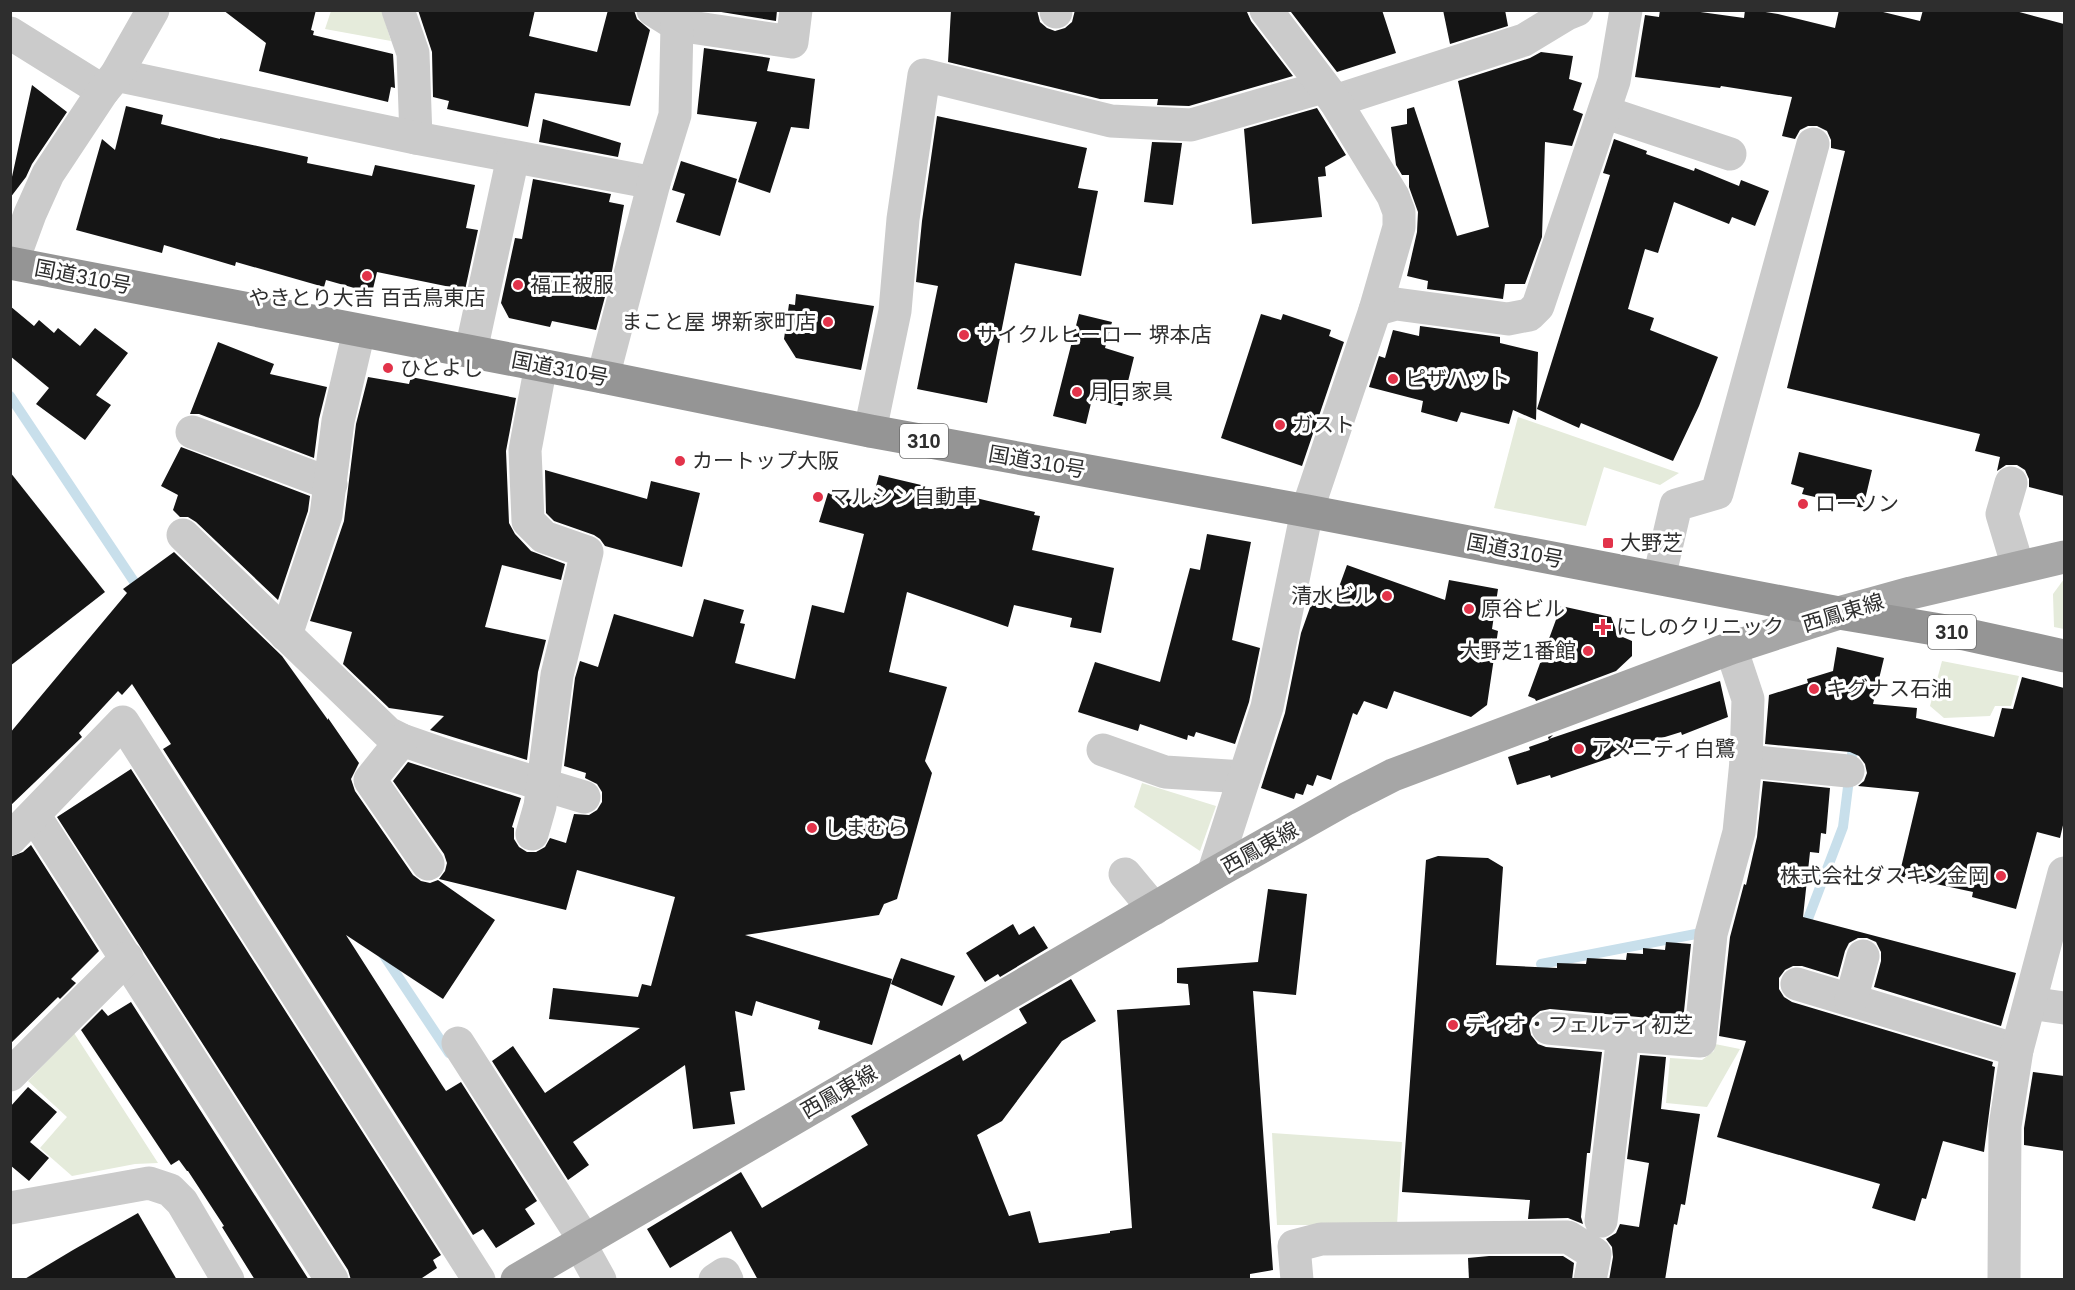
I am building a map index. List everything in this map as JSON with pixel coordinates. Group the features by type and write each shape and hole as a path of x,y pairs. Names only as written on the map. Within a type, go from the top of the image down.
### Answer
{"highway":[{"name":"国道310号","path":"11,263 471,351 870,431 1307,511 1839,613 1964,634 2064,656"}],"main road":[{"name":"西鳳東線","path":"517,1280 1213,874 1346,799 1394,775 1731,648 1839,613 2064,557"}],"street":[{"path":"11,263 48,174 109,83 153,10"},
{"path":"398,10 413,53 416,138"},
{"path":"603,377 654,183 675,115 665,18 792,42 796,10"},
{"path":"1213,874 1267,707 1307,511 1375,310 1399,226 1399,212 1393,196 1329,94 1266,10"},
{"path":"870,431 895,311 903,219 924,75 1111,121 1191,125 1329,94 1524,40 1577,10"},
{"path":"1375,310 1396,304 1508,319 1529,315 1538,306 1614,81 1626,10"},
{"path":"10,33 109,83 654,183"},
{"path":"1604,112 1730,154"},
{"path":"1659,578 1676,506 1717,493 1813,144"},
{"path":"471,351 513,157"},
{"path":"286,635 326,515 338,421 359,331"},
{"path":"532,834 540,806 557,675 587,552 544,537 528,521 525,450 541,365"},
{"path":"192,432 331,484"},
{"path":"2011,483 2002,514 2018,567"},
{"path":"183,535 388,733 402,740 584,797"},
{"path":"1548,1028 1700,1041 1711,934 1739,832 1746,761 1748,699 1731,648"},
{"path":"10,839 123,722 479,1280"},
{"path":"402,740 370,780 428,864"},
{"path":"1102,750 1165,772 1244,777"},
{"path":"1746,761 1848,771"},
{"path":"34,815 332,1280"},
{"path":"2004,1280 2005,1126 2017,1050 2064,873"},
{"path":"1125,874 1154,909"},
{"path":"1851,1000 1863,956"},
{"path":"10,1075 127,958"},
{"path":"1797,984 2017,1050"},
{"path":"2030,1003 2064,1008"},
{"path":"1600,1221 1615,1182 1623,1035"},
{"path":"458,1042 582,1243 600,1280"},
{"path":"10,1208 149,1183 170,1190 182,1202 228,1280"},
{"path":"1297,1280 1294,1246 1321,1239 1568,1237 1595,1254 1590,1280"},
{"path":"715,1280 724,1274 727,1280"}],"green space":[{"path":"331,11 382,11 391,41 325,29"},
{"path":"1518,417 1679,473 1660,485 1604,467 1586,526 1494,508"},
{"path":"2064,579 2064,629 2054,627 2053,594"},
{"path":"1942,661 2019,676 2011,706 1995,706 1990,716 1944,718 1930,706"},
{"path":"1142,783 1216,806 1200,851 1134,807"},
{"path":"74,1033 158,1163 135,1164 72,1176 40,1148 67,1117 28,1081"},
{"path":"1715,1044 1740,1049 1707,1107 1666,1103 1670,1058 1702,1060 1714,1051"},
{"path":"1272,1133 1402,1142 1397,1225 1277,1225"}],"building":[{"path":"223,10 316,10 311,30 314,31 313,35 393,54 395,88 391,87 388,102 259,71 266,43"},
{"path":"418,10 535,10 529,36 597,52 608,10 634,10 637,19 650,30 630,106 535,93 528,127 447,109 449,101 433,97 432,52"},
{"path":"709,10 777,10 776,21"},
{"path":"951,10 1037,10 1040,22 1055,31 1065,28 1072,22 1075,10 1247,12 1251,21 1293,76 1189,106 1157,105 1158,99 1100,99 948,62"},
{"path":"1298,10 1382,10 1396,53 1337,72 1291,12 1299,12"},
{"path":"1443,10 1505,10 1508,26 1450,44"},
{"path":"1660,10 1686,10 1744,18 1745,10 1753,10 1835,28 1839,10 1875,10 1920,21 1923,10 2012,10 2064,24 2064,496 2029,487 2029,479 2025,470 2017,465 2006,465 1997,471 2000,457 1975,451 1980,434 1787,388 1845,151 1831,148 1831,140 1827,131 1817,126 1808,126 1800,130 1795,139 1782,136 1792,97 1721,86 1720,88 1635,77 1645,15 1659,17"},
{"path":"704,48 770,58 767,71 815,79 809,129 791,127 770,193 738,182 757,122 697,114"},
{"path":"1541,52 1573,56 1569,79 1582,83 1573,110 1583,114 1572,146 1545,142 1542,237 1525,284 1505,284 1503,299 1427,289 1428,281 1407,276 1417,232 1418,212 1409,187 1409,175 1402,175 1396,165 1391,127 1407,124 1407,109 1414,107 1457,236 1489,227 1458,81 1530,58"},
{"path":"32,85 67,112 10,198 10,186"},
{"path":"126,106 163,115 161,124 308,157 307,163 372,176 375,165 475,185 466,228 478,230 465,290 377,272 372,293 326,280 324,287 236,262 235,266 164,245 162,253 76,230 102,139 115,150"},
{"path":"1317,108 1346,155 1325,167 1326,176 1318,177 1322,217 1252,224 1244,129"},
{"path":"937,116 1087,148 1078,188 1098,191 1081,276 1015,263 987,403 917,389 938,286 916,282"},
{"path":"543,119 621,143 618,157 539,142"},
{"path":"1614,139 1647,151 1646,154 1694,171 1695,168 1739,186 1741,180 1769,191 1755,226 1732,217 1729,224 1674,202 1658,253 1645,249 1628,309 1654,318 1650,330 1718,357 1699,406 1673,461 1581,423 1579,428 1537,409 1610,175 1603,173"},
{"path":"1152,142 1182,143 1173,205 1144,202"},
{"path":"681,161 737,179 720,236 676,222 685,194 672,190"},
{"path":"533,179 611,194 609,202 624,205 612,271 596,330 552,321 550,327 509,318 501,303 515,238 522,239"},
{"name":"まこと屋 堺新家町店","path":"796,294 874,306 861,370 796,358 784,339 789,304 795,305"},
{"path":"10,306 34,326 39,320 54,333 58,328 80,346 95,328 128,353 96,395 111,405 85,440 36,404 49,388 10,356"},
{"path":"1079,314 1112,322 1105,348 1134,357 1122,406 1092,399 1086,424 1053,416"},
{"path":"1261,314 1281,320 1283,314 1331,330 1329,336 1344,342 1302,466 1221,438"},
{"path":"1420,326 1500,337 1500,343 1538,352 1536,420 1513,410 1509,424 1461,412 1457,422 1421,412 1423,401 1369,387 1379,356 1385,358 1393,330 1419,336"},
{"path":"218,342 274,364 270,374 327,387 319,419 314,458 199,414 190,414"},
{"path":"368,377 409,384 411,377 516,398 506,451 509,523 515,534 531,551 565,564 561,580 502,565 485,627 546,640 538,672 527,760 430,730 444,716 389,708 343,664 352,632 310,621 344,521 356,424"},
{"path":"181,447 310,496 308,511 278,600 196,522 188,517 180,517 173,510 178,495 161,486"},
{"path":"1799,452 1872,470 1863,508 1802,494 1804,488 1791,484"},
{"path":"545,470 647,499 651,481 700,493 682,567 605,546 594,535 554,521 546,513"},
{"path":"10,472 105,592 10,666"},
{"path":"879,475 1035,512 1034,515 1040,516 1032,550 1114,568 1101,633 1070,627 1072,618 1014,605 1008,627 907,592 889,672 947,687 925,761 932,773 897,899 884,904 879,915 745,935 892,979 872,1045 818,1029 820,1021 756,1001 752,1016 735,1011 745,1090 730,1092 735,1124 693,1129 685,1065 573,1142 589,1165 568,1180 492,1061 513,1046 545,1093 640,1028 549,1019 553,988 638,997 642,984 651,986 675,897 577,870 566,910 439,879 447,863 444,854 393,781 408,762 521,798 512,827 514,828 514,839 519,847 527,852 536,852 545,847 550,838 566,843 574,814 589,815 597,810 602,802 602,792 597,784 585,778 586,773 564,766 575,678 580,661 598,667 614,614 693,637 704,599 744,610 740,623 745,624 735,663 795,679 812,605 844,613 864,534 819,522 828,493 871,505"},
{"path":"1207,534 1251,542 1232,640 1260,648 1249,702 1235,744 1196,732 1194,737 1188,735 1187,740 1140,724 1138,731 1078,712 1095,662 1160,682 1190,568 1200,570"},
{"path":"174,552 282,656 328,720 328,718 359,763 351,779 355,791 413,875 421,881 430,883 438,880 495,920 443,999 346,935 446,1091 461,1082 537,1201 525,1209 535,1224 496,1248 483,1229 473,1235 163,749 171,744 132,684 122,695 118,691 79,733 82,737 10,806 10,733 127,593 123,589"},
{"path":"1347,565 1445,600 1449,580 1498,589 1492,629 1498,631 1487,705 1471,717 1394,691 1387,709 1364,701 1357,715 1353,713 1331,780 1317,775 1313,786 1307,784 1303,795 1296,793 1294,799 1261,788 1285,713 1301,633 1312,602 1331,609"},
{"name":"大野芝1番館","path":"1561,606 1611,617 1618,635 1632,641 1632,656 1616,671 1536,701 1528,696"},
{"path":"1837,647 1884,658 1873,704 1917,708 1916,718 1994,737 2002,708 2013,709 2022,677 2064,688 2064,821 2060,838 2037,832 2016,909 1972,897 1973,892 1899,876 1919,792 1858,786 1864,781 1867,773 1865,764 1859,756 1850,752 1765,744 1769,695 1808,683 1807,679 1833,671"},
{"name":"アメニティ白鷺","path":"1720,681 1728,717 1682,735 1681,732 1623,750 1625,753 1551,778 1550,775 1517,785 1508,757 1530,750 1529,747 1549,740 1548,737 1553,735 1549,739"},
{"path":"131,769 441,1255 433,1260 437,1268 419,1280 351,1280 348,1270 57,817"},
{"path":"1763,781 1830,788 1826,834 1821,833 1819,853 1810,852 1803,917 2016,973 2001,1026 1874,987 1881,952 1876,942 1867,938 1858,938 1849,943 1838,977 1802,966 1793,966 1785,970 1779,978 1779,989 1784,997 1792,1002 1993,1062 1992,1066 1995,1067 1984,1152 1943,1141 1926,1199 1922,1198 1915,1221 1872,1208 1880,1184 1717,1137 1746,1041 1719,1036 1730,937 1744,884 1746,885 1757,837"},
{"path":"31,845 99,951 71,979 76,983 60,999 58,997 10,1044 10,857 23,852"},
{"path":"1438,856 1488,858 1503,867 1496,965 1557,968 1557,963 1586,964 1587,958 1626,960 1627,953 1643,954 1643,948 1665,950 1666,942 1691,944 1683,1021 1550,1009 1540,1011 1532,1018 1529,1026 1531,1035 1538,1044 1546,1047 1602,1052 1590,1153 1587,1153 1581,1217 1583,1224 1568,1218 1528,1219 1530,1200 1402,1192 1426,860"},
{"path":"1268,889 1307,894 1296,995 1253,991 1273,1270 1250,1274 1250,1280 758,1280 731,1231 670,1268 647,1229 741,1172 762,1208 868,1145 851,1116 960,1054 963,1061 1027,1023 1019,1009 1071,979 1096,1021 1062,1041 1002,1121 977,1135 1009,1216 1030,1211 1039,1243 1132,1228 1117,1010 1190,1005 1188,984 1177,983 1177,968 1258,962"},
{"path":"1013,924 1019,935 1034,926 1048,948 1000,977 998,974 985,982 966,953"},
{"path":"901,958 955,976 942,1006 891,984"},
{"path":"131,1002 309,1280 255,1280 222,1227 224,1226 188,1171 179,1160 171,1165 81,1030 102,1009 108,1016"},
{"path":"1640,1055 1666,1057 1661,1109 1700,1114 1685,1205 1681,1204 1677,1225 1674,1224 1665,1280 1609,1280 1613,1257 1612,1247 1606,1239 1616,1233 1620,1224 1639,1227 1649,1163 1627,1159"},
{"path":"2033,1072 2064,1076 2064,1151 2024,1145 2024,1128"},
{"path":"28,1087 57,1112 30,1142 49,1158 29,1181 10,1165 10,1107"},
{"path":"138,1213 177,1280 23,1280 73,1250"},
{"path":"1563,1256 1574,1263 1572,1280 1469,1280 1468,1258"}],"waterway":[{"path":"10,396 141,592"},
{"path":"1803,932 1843,827 1854,739"},
{"path":"1541,964 1701,933"},
{"path":"383,954 449,1053"}],"place":[{"name":"やきとり大吉 百舌鳥東店","path":"367,276"},
{"name":"福正被服","path":"518,285"},
{"name":"まこと屋 堺新家町店","path":"828,322"},
{"name":"サイクルヒーロー 堺本店","path":"964,335"},
{"name":"ひとよし","path":"388,368"},
{"name":"ピザハット","path":"1393,379"},
{"name":"月日家具","path":"1077,392"},
{"name":"ガスト","path":"1280,425"},
{"name":"カートップ大阪","path":"680,461"},
{"name":"マルシン自動車","path":"818,497"},
{"name":"ローソン","path":"1803,504"},
{"name":"大野芝","path":"1608,543"},
{"name":"清水ビル","path":"1387,596"},
{"name":"原谷ビル","path":"1469,609"},
{"name":"にしのクリニック","path":"1603,627"},
{"name":"大野芝1番館","path":"1588,651"},
{"name":"キグナス石油","path":"1814,689"},
{"name":"アメニティ白鷺","path":"1579,749"},
{"name":"しまむら","path":"812,828"},
{"name":"株式会社ダスキン金岡","path":"2001,876"},
{"name":"ディオ・フェルティ初芝","path":"1453,1025"}]}
